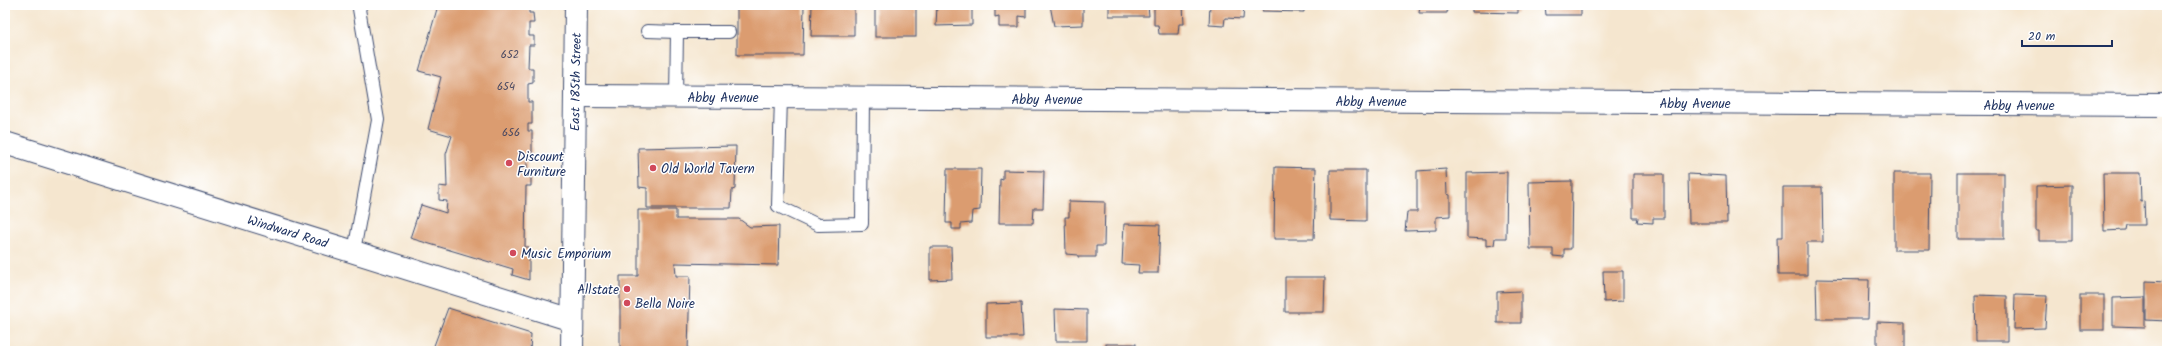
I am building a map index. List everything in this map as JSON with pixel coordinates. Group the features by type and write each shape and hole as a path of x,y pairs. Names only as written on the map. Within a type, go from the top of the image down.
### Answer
{"street":[{"name":"East 185th Street","path":"572,351 576,5"},
{"name":"Abby Avenue","path":"575,96 2167,105"},
{"name":"Windward Road","path":"5,143 572,320"}],"lane":[{"path":"354,251 378,120 359,10 361,5"},
{"path":"647,31 729,32"},
{"path":"676,97 677,32"},
{"path":"781,97 778,206 818,224 862,224 863,98"}],"building":[{"path":"424,5 529,5 529,13 533,13 534,23 529,23 529,36 534,36 534,45 529,45 528,68 533,68 533,83 528,84 528,102 532,102 532,124 528,124 528,131 532,131 532,159 527,159 527,171 531,171 531,186 526,186 525,247 529,247 529,280 512,275 513,269 410,238 421,205 446,213 447,201 439,200 439,186 447,187 446,154 452,136 428,129 441,77 419,71 437,9"},
{"path":"737,5 804,5 803,55 737,55"},
{"path":"812,5 854,5 854,36 811,36"},
{"path":"875,5 916,5 916,37 875,37"},
{"path":"937,5 972,5 972,25 936,26"},
{"path":"995,5 1026,5 1026,17 1019,16 1019,27 999,27 999,16 995,17"},
{"path":"1050,5 1083,5 1083,25 1054,26"},
{"path":"1109,5 1148,5 1149,16 1109,16"},
{"path":"1154,5 1183,5 1184,24 1179,24 1178,34 1159,34 1158,25 1154,25"},
{"path":"1210,5 1244,5 1243,19 1225,18 1224,26 1209,25"},
{"path":"1263,5 1304,5 1304,12 1262,11"},
{"path":"1381,5 1381,7 1345,6"},
{"path":"1420,5 1448,5 1447,13 1419,13"},
{"path":"1472,5 1518,5 1518,13 1472,12"},
{"path":"1545,5 1581,5 1581,15 1546,15"},
{"path":"736,146 735,189 732,190 731,208 647,208 647,188 639,187 638,148"},
{"path":"1275,167 1316,168 1314,239 1274,239"},
{"path":"947,169 981,169 980,210 972,211 971,223 961,224 961,229 952,229 952,223 946,223"},
{"path":"1446,169 1447,194 1450,195 1450,216 1436,217 1436,230 1405,231 1407,212 1417,212 1417,171"},
{"path":"1003,170 1044,171 1043,208 1034,208 1033,223 999,223 1000,179 1003,180"},
{"path":"1330,170 1366,170 1366,221 1330,220"},
{"path":"1507,172 1506,238 1495,238 1494,245 1486,246 1486,239 1467,238 1467,173"},
{"path":"1894,173 1930,173 1929,250 1894,250"},
{"path":"1958,173 2004,173 2004,239 1958,239"},
{"path":"2103,173 2140,173 2141,202 2144,201 2145,225 2126,225 2125,230 2104,231"},
{"path":"1633,174 1664,174 1664,218 1653,218 1653,223 1637,222 1638,218 1633,218"},
{"path":"1688,174 1726,176 1727,223 1689,223"},
{"path":"1572,181 1571,249 1564,249 1564,257 1553,256 1553,249 1530,249 1529,182"},
{"path":"2072,185 2072,241 2039,241 2039,231 2036,231 2036,186"},
{"path":"1783,187 1822,187 1823,242 1807,242 1807,275 1778,275 1777,237 1783,237"},
{"path":"1069,201 1105,202 1104,246 1096,246 1096,257 1078,257 1078,255 1066,254 1065,217 1069,217"},
{"path":"638,210 676,210 676,219 739,219 750,227 779,226 778,265 675,263 676,276 690,276 688,351 620,351 620,276 638,276"},
{"path":"1124,224 1160,225 1158,273 1138,273 1139,265 1122,264"},
{"path":"930,247 951,247 952,279 930,280"},
{"path":"1603,271 1623,271 1623,301 1604,302"},
{"path":"1285,277 1325,277 1324,312 1285,312"},
{"path":"1816,279 1869,280 1868,319 1817,319"},
{"path":"2146,281 2167,282 2167,321 2146,320"},
{"path":"1521,291 1521,323 1497,323 1497,292"},
{"path":"1975,295 2007,296 2007,341 1976,341"},
{"path":"2015,295 2047,296 2045,328 2014,329"},
{"path":"2080,295 2104,295 2104,330 2080,330"},
{"path":"2145,297 2145,327 2113,326 2113,298"},
{"path":"1021,303 1023,337 986,337 986,304"},
{"path":"448,308 531,334 530,351 432,351"},
{"path":"1055,309 1087,310 1087,341 1056,341"},
{"path":"1877,322 1905,323 1905,351 1877,351"},
{"path":"1106,344 1136,344 1136,351 1106,351"}],"place":[{"name":"Discount Furniture","path":"509,163"},
{"name":"Old World Tavern","path":"653,168"},
{"name":"Music Emporium","path":"513,253"},
{"name":"Allstate","path":"627,289"},
{"name":"Bella Noire","path":"627,303"}]}
